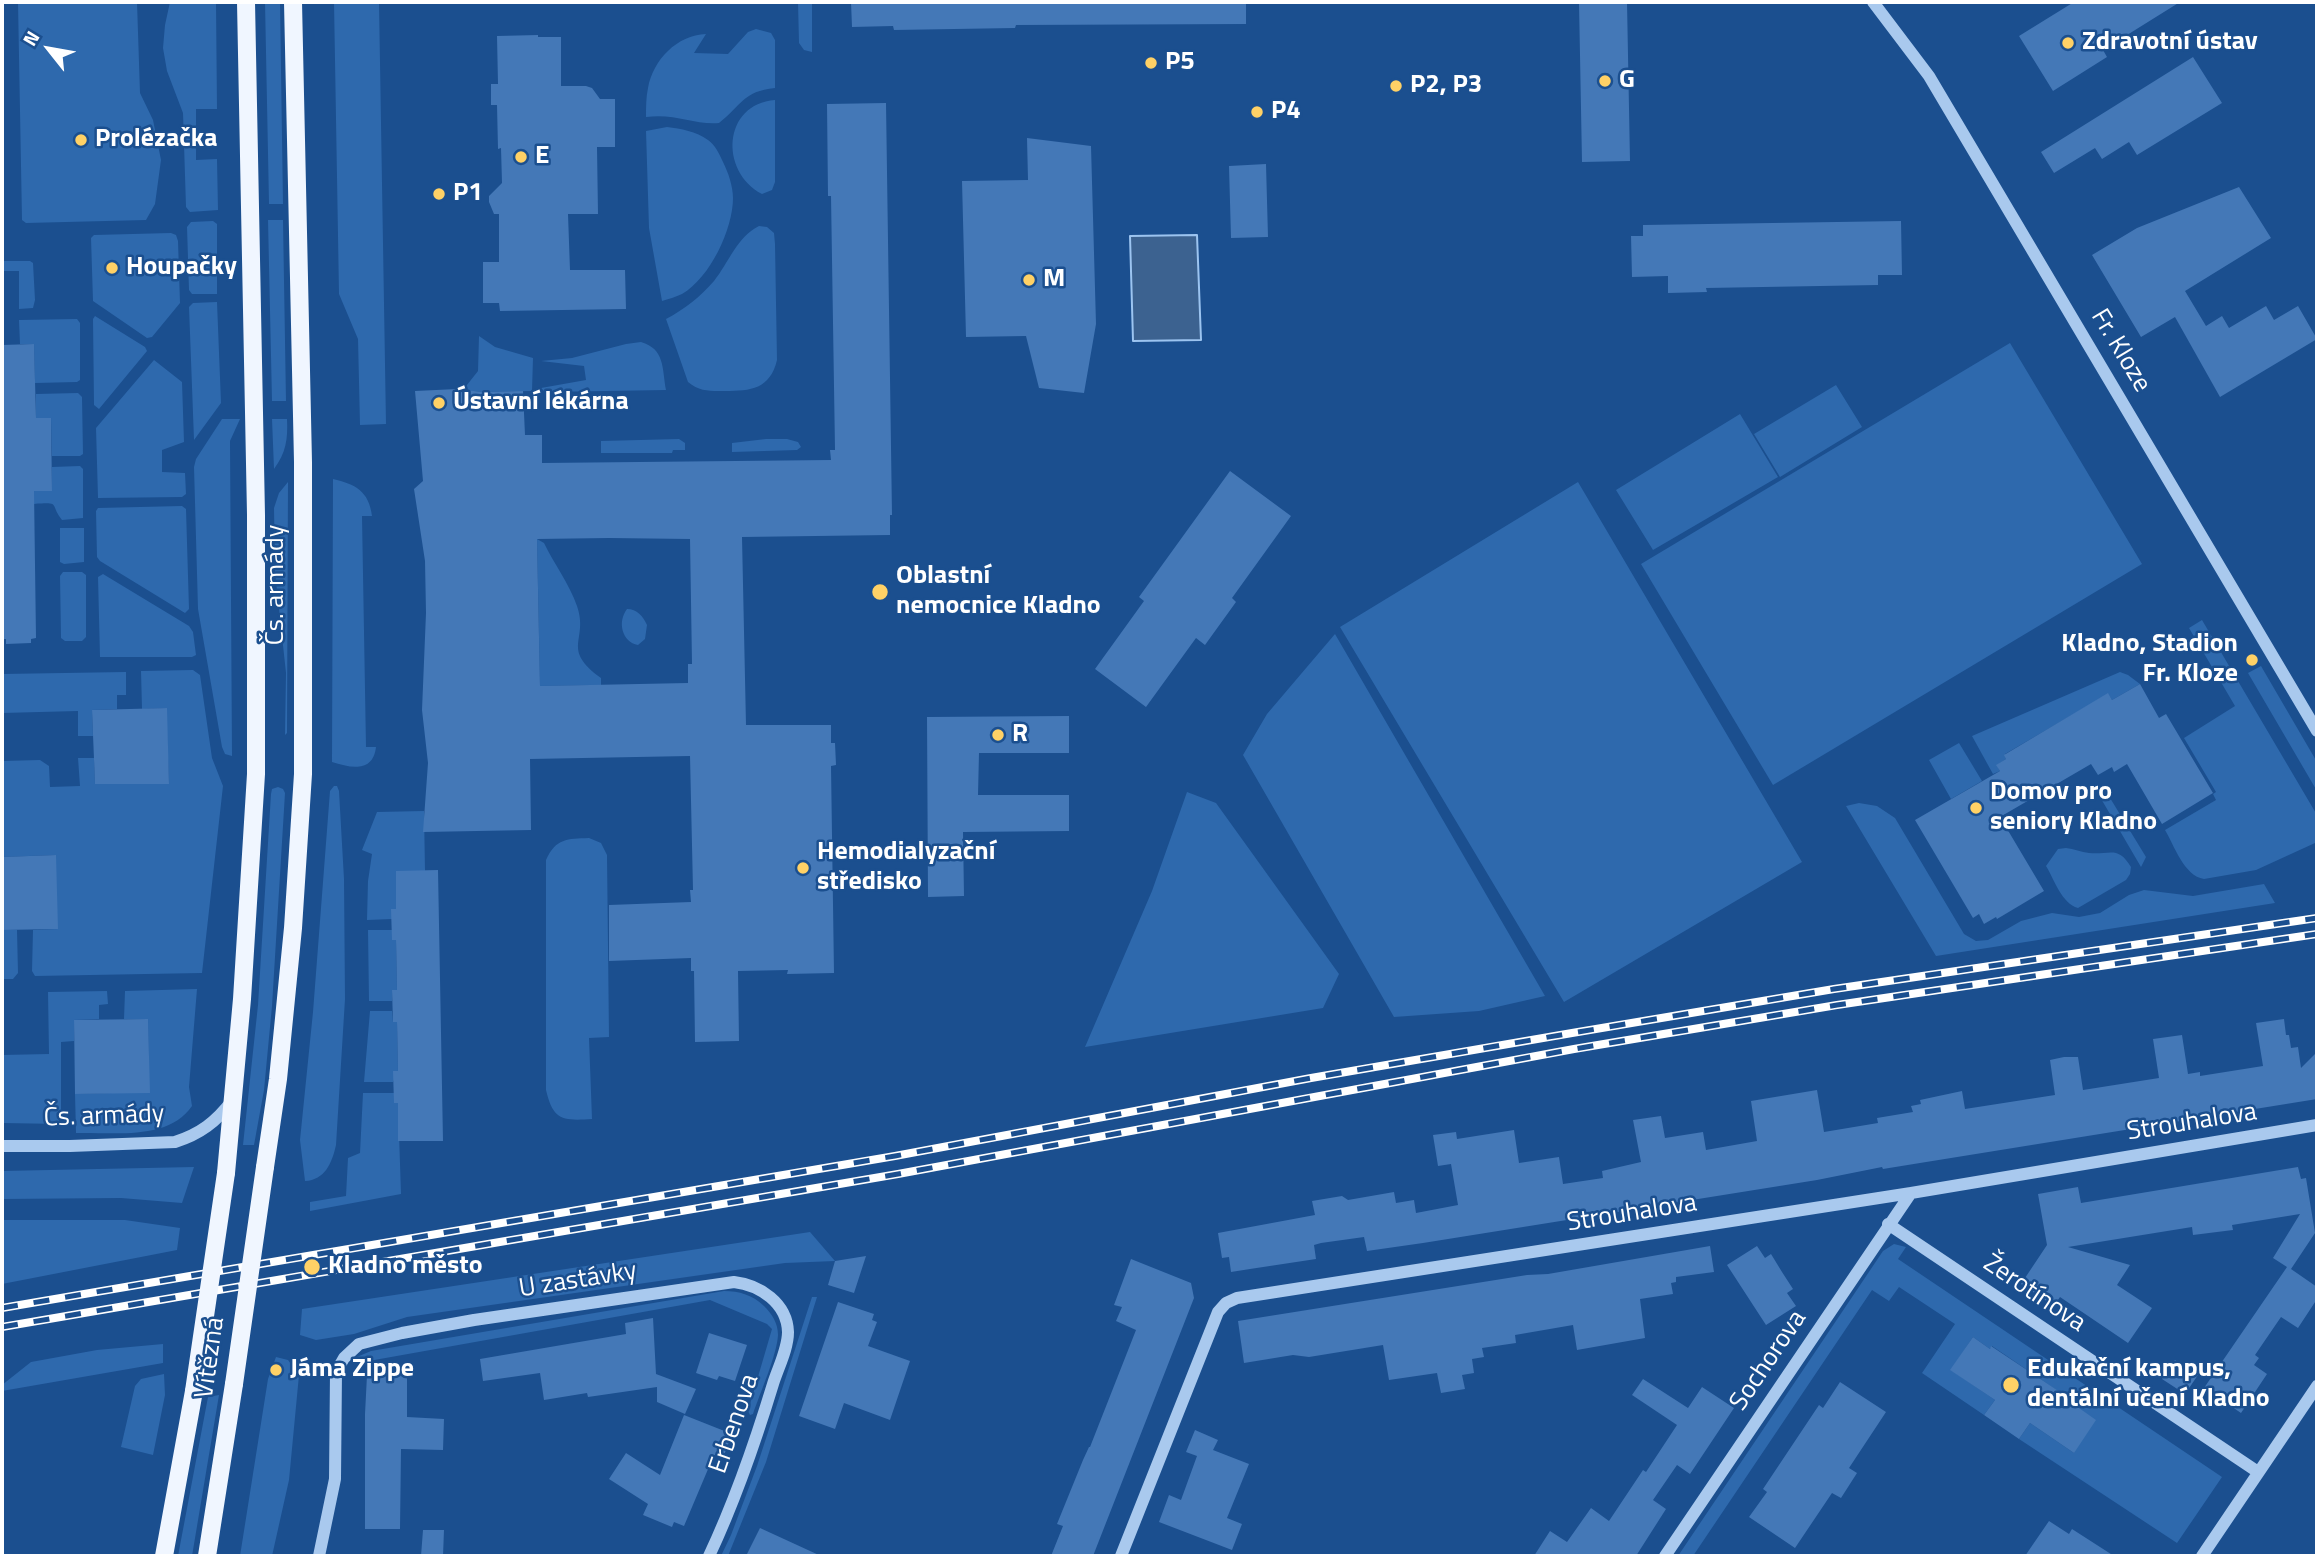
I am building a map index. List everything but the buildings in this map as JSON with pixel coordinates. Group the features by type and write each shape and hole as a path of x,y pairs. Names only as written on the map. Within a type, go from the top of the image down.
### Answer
{"main road":[{"name":"Čs. armády","path":"226,1173 234,1098 256,774 257,515 246,2"},
{"name":"Čs. armády","path":"265,1167 278,1079 290,956 303,775 303,463 293,2"},
{"name":"Vítězná","path":"207,1556 265,1167"},
{"name":"Vítězná","path":"164,1556 194,1391 226,1173"}],"street":[{"name":"Fr. Kloze","path":"1873,2 1929,76 2317,731"},
{"name":"Čs. armády","path":"2,1146 175,1142 210,1126 234,1098"},
{"name":"Strouhalova","path":"1121,1556 1218,1312 1226,1303 1237,1298 1911,1193 2317,1125"},
{"name":"Sochorova","path":"1665,1556 1911,1193"},
{"name":"Žerotínova","path":"1888,1224 2258,1472"},
{"name":"U zastávky","path":"319,1556 335,1479 335,1379 338,1365 359,1344 402,1333 723,1282 754,1286 778,1304"},
{"name":"Erbenova","path":"709,1556 741,1480 786,1343 787,1323 778,1304"},
{"path":"2202,1556 2317,1386"}],"shaded area":[{"path":"18,2 137,2 140,93 153,120 161,160 155,204 146,220 26,223 22,220"},
{"path":"170,2 216,2 217,109 196,109 196,160 217,159 218,210 190,212 186,207 183,113 167,71 163,48"},
{"path":"265,2 280,2 283,204 269,204"},
{"path":"334,2 379,2 386,424 360,425 358,339 339,294"},
{"path":"798,2 812,2 812,52 804,50 799,43"},
{"path":"756,29 771,33 775,40 775,88 749,96 719,123 646,117 647,95 655,68 676,44 695,35 706,34 694,53 728,54 748,32"},
{"path":"775,100 775,182 772,190 762,194 748,184 739,170 733,140 737,125 745,113 758,104"},
{"path":"667,127 693,132 713,144 728,175 733,198 724,238 702,277 682,294 662,301 649,228 646,131"},
{"path":"268,220 283,220 286,401 272,401"},
{"path":"213,221 217,224 217,294 192,294 189,290 187,227 191,222"},
{"path":"759,226 767,227 774,233 777,360 774,370 764,383 751,389 715,391 697,388 688,382 666,319 686,307 714,281 739,243"},
{"path":"94,235 176,235 178,241 180,303 152,337 147,338 93,301 91,238"},
{"path":"1197,235 1201,340 1133,341 1130,236"},
{"path":"2,261 33,263 33,308 19,309 19,271 2,271"},
{"path":"217,302 221,403 194,440 189,307 193,303"},
{"path":"95,316 145,347 147,351 99,409 94,405"},
{"path":"77,319 80,323 80,380 35,383 34,344 20,344 19,320"},
{"path":"479,336 495,347 533,358 532,391 463,390 478,371"},
{"path":"641,342 649,345 658,354 666,390 545,392 541,388 586,380 584,366 541,361 572,358"},
{"path":"2010,343 2142,564 1773,785 1641,564"},
{"path":"154,360 182,382 184,442 162,450 162,472 185,473 186,494 182,497 98,498 96,428"},
{"path":"1836,385 1862,427 1780,477 1754,434"},
{"path":"78,393 82,397 83,454 52,456 51,418 36,418 36,394"},
{"path":"1740,414 1778,477 1653,550 1616,490"},
{"path":"222,419 240,419 230,441 232,756 225,754 222,747 198,609 194,467 196,459"},
{"path":"272,419 287,419 285,446 274,469"},
{"path":"679,439 685,443 685,450 673,450 672,453 601,453 601,441"},
{"path":"787,439 798,442 801,447 797,450 732,452 732,443"},
{"path":"80,466 83,469 83,518 62,520 54,505 34,504 34,491 52,491 52,467"},
{"path":"333,479 360,490 368,500 372,516 362,516 366,747 376,747 371,761 366,765 353,767 332,762"},
{"path":"288,482 287,733 285,735 286,673 275,572 274,508 279,493"},
{"path":"1578,482 1802,862 1564,1002 1340,627"},
{"path":"182,506 186,509 189,609 185,613 97,557 98,508"},
{"path":"60,528 84,528 84,562 60,562"},
{"path":"537,539 544,543 574,598 580,618 579,651 589,668 601,678 601,685 540,686"},
{"path":"63,572 82,572 86,575 86,637 82,641 65,641 61,638 60,576"},
{"path":"103,574 189,626 193,632 196,655 100,657 98,577"},
{"path":"627,609 639,614 647,625 645,639 638,645 628,640 623,631 622,620"},
{"path":"2202,620 2317,815 2317,844 2256,870 2204,879 2197,877 2185,866 2165,830 2216,800 2213,794 2216,792 2184,738 2235,706 2189,628"},
{"path":"1335,634 1545,996 1479,1011 1394,1017 1243,755 1267,714"},
{"path":"2261,666 2317,762 2317,791 2248,673"},
{"path":"193,670 200,675 212,758 223,786 202,973 35,976 32,971 33,930 57,929 55,855 2,857 2,761 40,760 49,766 50,787 80,786 78,758 94,758 95,784 169,784 166,708 142,709 141,671"},
{"path":"126,672 126,695 117,695 117,709 92,710 93,736 78,736 78,711 2,713 2,674"},
{"path":"2120,672 2140,684 2112,700 2108,694 2005,754 2006,759 1997,765 2000,771 1993,774 1972,736"},
{"path":"1959,743 1982,781 1951,799 1929,760"},
{"path":"337,786 339,791 344,879 345,999 336,1145 323,1174 305,1181 300,1140 330,791"},
{"path":"278,787 285,793 264,1090 254,1145 243,1145 258,1005 271,794 272,789"},
{"path":"1187,792 1216,803 1339,974 1323,1008 1085,1047 1152,891"},
{"path":"2107,793 2146,857 2141,867 2100,797"},
{"path":"1859,803 1877,806 1895,818 1964,934 1976,941 1988,940 2021,921 2052,913 2079,917 2100,913 2129,895 2144,890 2193,896 2264,884 2275,903 1936,956 1846,806"},
{"path":"424,811 425,871 396,872 396,909 392,909 392,919 367,920 372,854 362,850 377,812"},
{"path":"589,838 601,843 607,855 609,1037 589,1038 592,1119 573,1120 556,1113 546,1090 546,860 554,847 563,841"},
{"path":"2058,849 2089,853 2118,853 2131,867 2130,874 2126,880 2078,908 2072,906 2059,890 2046,866"},
{"path":"2,930 17,930 18,973 13,979 2,979"},
{"path":"368,930 392,930 396,940 397,990 392,990 392,1001 369,1001"},
{"path":"197,989 189,1087 192,1106 182,1117 155,1130 76,1133 75,1094 149,1092 148,1019 124,1019 125,991"},
{"path":"107,991 108,1004 99,1005 99,1019 74,1020 74,1041 61,1042 61,1124 2,1123 2,1055 49,1054 48,992"},
{"path":"370,1011 392,1011 393,1022 397,1022 398,1071 393,1082 364,1082"},
{"path":"363,1093 394,1093 394,1103 398,1103 401,1194 310,1211 310,1202 346,1196 348,1158 360,1153"},
{"path":"194,1167 182,1203 121,1198 2,1199 2,1171"},
{"path":"2,1220 125,1220 180,1228 177,1250 2,1284"},
{"path":"810,1232 835,1261 785,1263 407,1317 354,1334 316,1340 300,1335 302,1309"},
{"path":"1894,1244 1906,1247 1898,1259 2222,1477 2177,1543 2019,1439 2030,1423 2074,1453 2080,1406 1992,1346 1990,1349 1973,1337 1951,1370 1995,1400 1984,1415 1922,1373 1955,1324 1899,1287 1889,1301 1872,1290 1693,1556 1678,1556 1883,1251"},
{"path":"724,1291 755,1299 770,1312 777,1327 777,1343 771,1363 753,1414 750,1415 748,1411 772,1329 767,1324 710,1300 352,1364 352,1359 371,1351"},
{"path":"812,1297 817,1297 766,1462 728,1556 721,1556 757,1466"},
{"path":"163,1344 163,1363 2,1391 2,1385 31,1362 97,1350"},
{"path":"276,1357 288,1360 299,1375 289,1480 272,1556 240,1556 268,1379"},
{"path":"164,1374 165,1395 153,1455 121,1447 135,1386 141,1379"},
{"path":"219,1395 192,1556 178,1556 208,1397"}],"railway":[{"path":"2,1308 895,1156 1311,1078 1572,1033 1834,989 2317,918"},
{"path":"2,1327 898,1174 1574,1049 1837,1005 2317,934"}],"place":[{"name":"Zdravotní ústav","path":"2068,43"},
{"name":"P5","path":"1151,63"},
{"name":"G","path":"1605,81"},
{"name":"P2, P3","path":"1396,86"},
{"name":"P4","path":"1257,112"},
{"name":"Prolézačka","path":"81,140"},
{"name":"E","path":"521,157"},
{"name":"P1","path":"439,194"},
{"name":"Houpačky","path":"112,268"},
{"name":"M","path":"1029,280"},
{"name":"Ústavní lékárna","path":"439,403"},
{"name":"Oblastní nemocnice Kladno","path":"880,592"},
{"name":"Kladno, Stadion Fr. Kloze","path":"2252,660"},
{"name":"R","path":"998,735"},
{"name":"Domov pro seniory Kladno","path":"1976,808"},
{"name":"Hemodialyzační středisko","path":"803,868"},
{"name":"Kladno město","path":"312,1267"},
{"name":"Jáma Zippe","path":"276,1370"},
{"name":"Edukační kampus, dentální učení Kladno","path":"2011,1385"}]}
